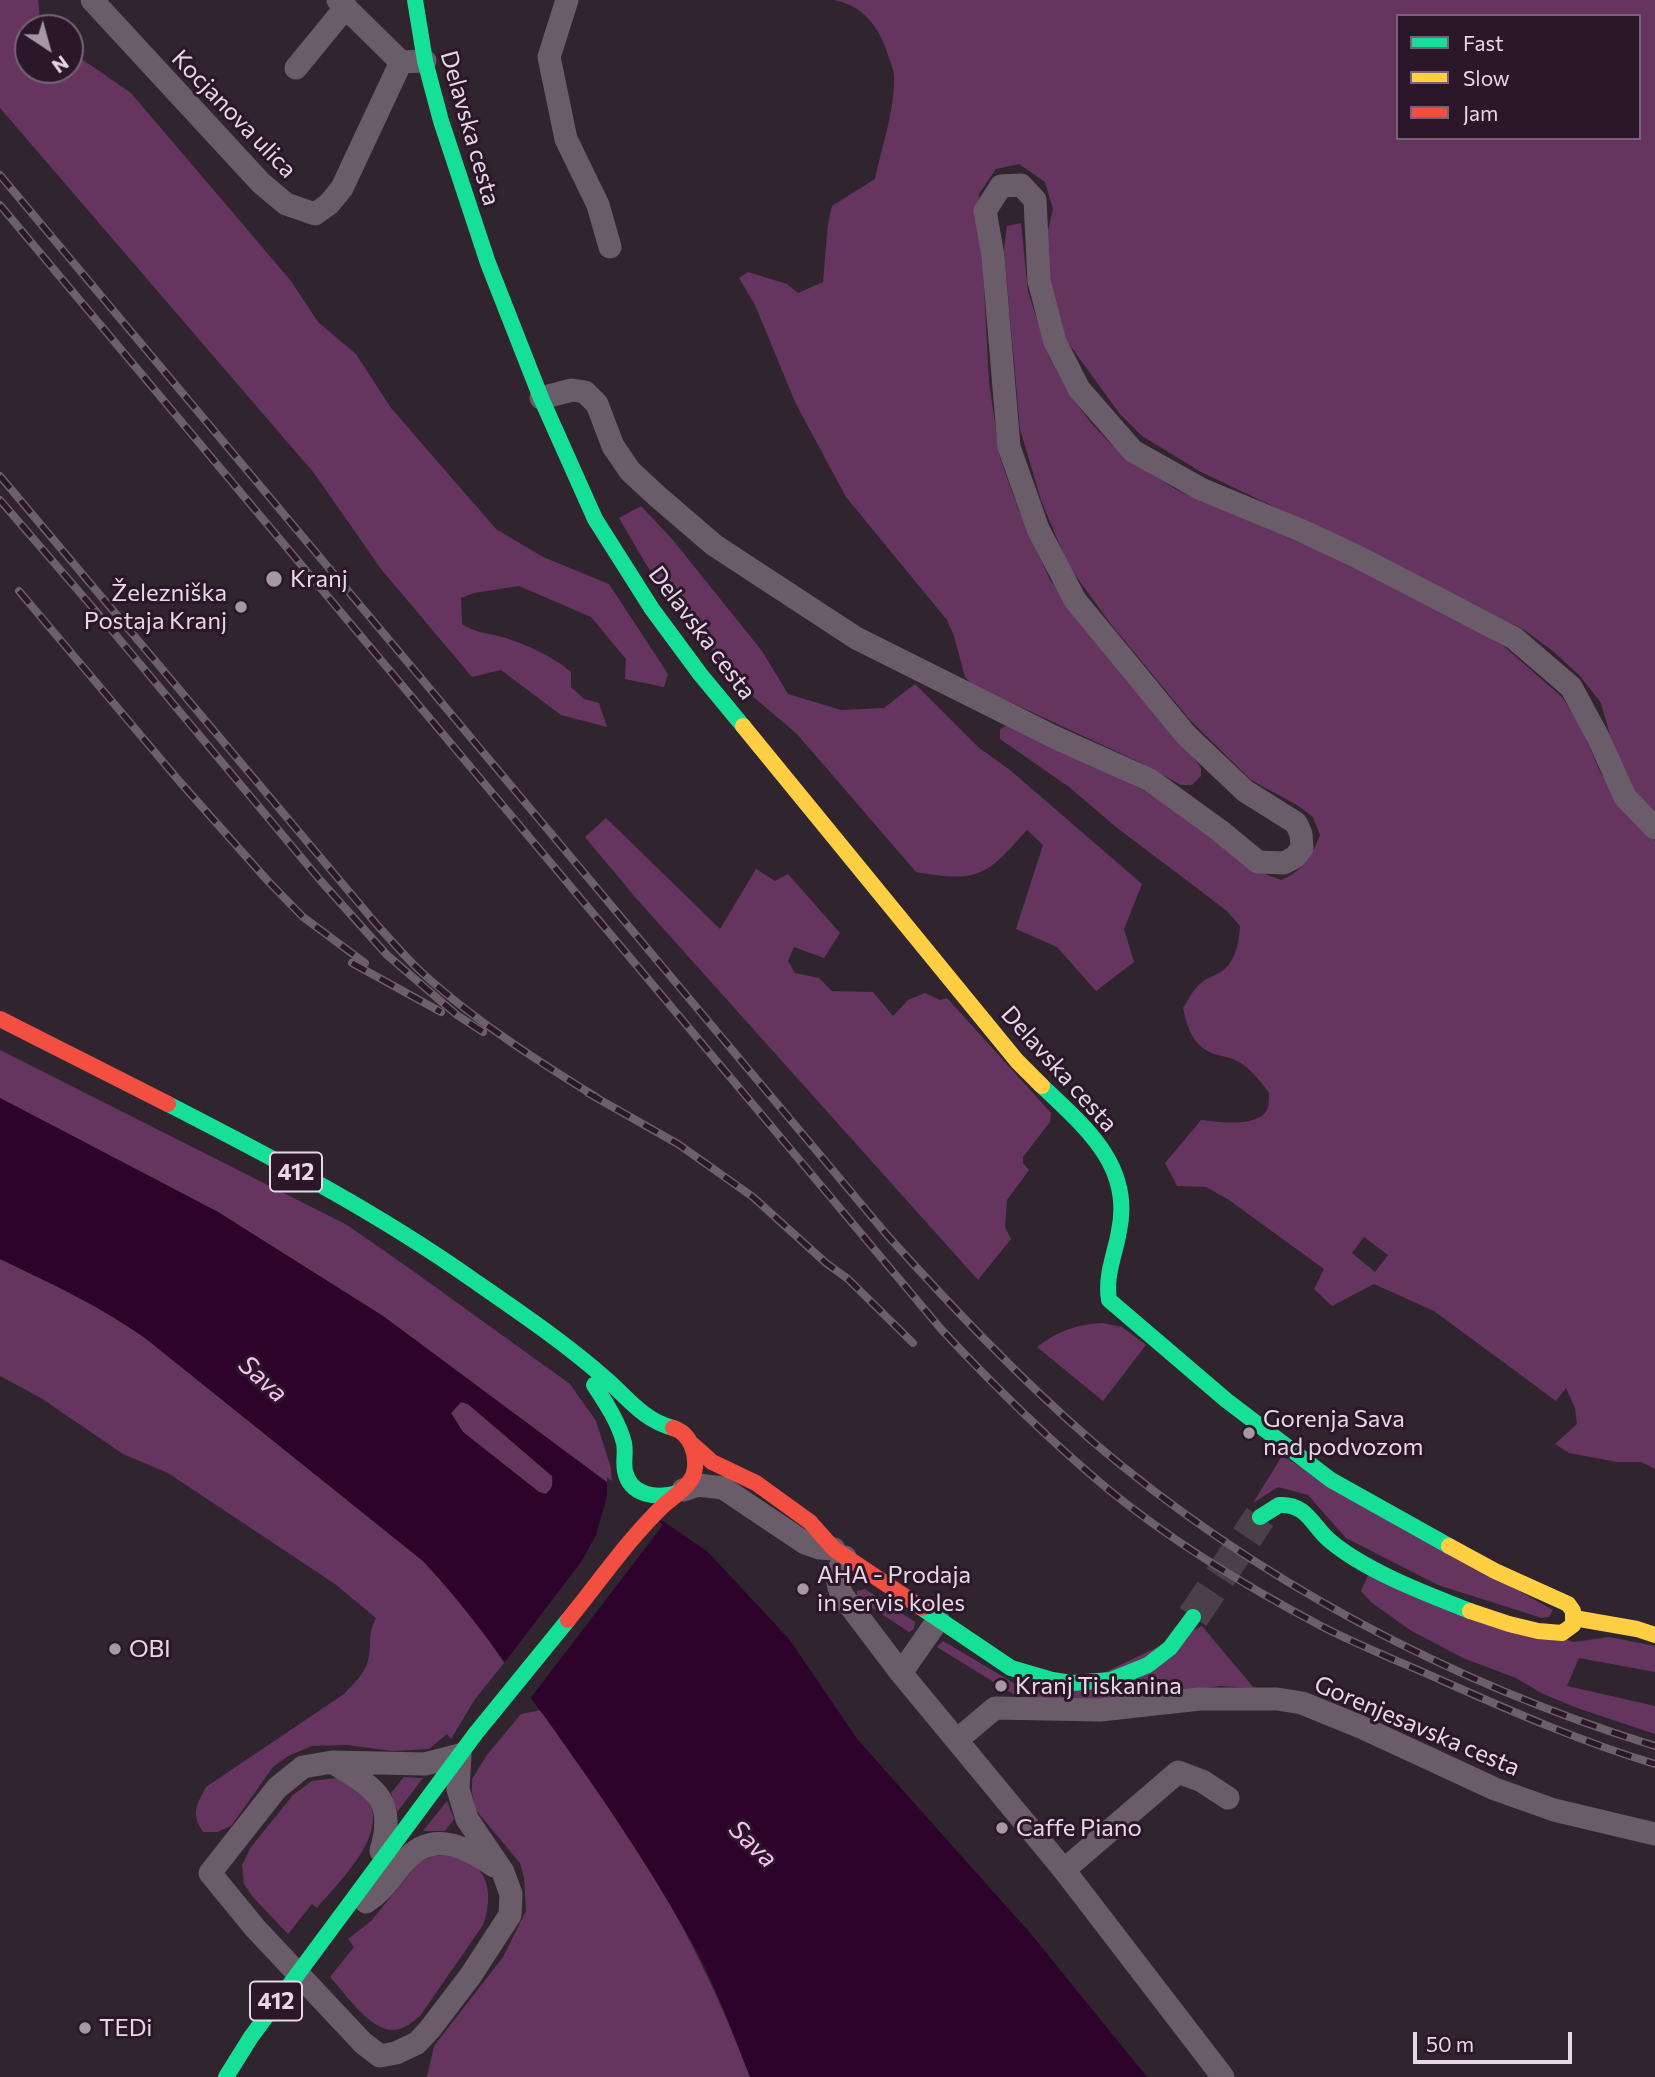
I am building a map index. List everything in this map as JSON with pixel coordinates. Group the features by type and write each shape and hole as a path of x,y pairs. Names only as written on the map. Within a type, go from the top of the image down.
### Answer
{"street":[{"name":"Kocjanova ulica","path":"92,0 261,183 286,204 315,214 329,204 342,188 401,62"},
{"name":"Delavska cesta","path":"415,0 425,61 440,121 468,205 541,398 595,519 652,609 700,674 1017,1061 1072,1116 1110,1161 1122,1196 1119,1233 1105,1287 1109,1300 1226,1400 1320,1473 1495,1572 1569,1604 1574,1618"},
{"path":"567,0 550,57 566,139 598,205 611,247"},
{"path":"296,68 342,4 401,62 425,61"},
{"path":"541,398 572,390 585,392 597,404 613,446 630,471 657,496 714,545 856,638 1054,737 1150,780 1258,862 1284,863 1295,857 1302,848 1301,834 1296,823 1245,791 1186,735 1075,600 1038,528 1009,447 993,257 985,211 1001,186 1021,185 1035,200 1039,281 1055,342 1079,389 1133,451 1201,489 1356,556 1514,638 1571,687 1598,737 1625,797 1655,828"},
{"name":"412","path":"0,1019 232,1137 363,1208 472,1279 606,1380 641,1414 660,1425 679,1430 692,1444"},
{"name":"412","path":"574,1356 608,1406 626,1448 624,1470 628,1480 627,1512 607,1573"},
{"path":"626,1448 639,1431 660,1425"},
{"path":"685,1485 695,1454 692,1444"},
{"path":"692,1444 712,1462 755,1482 810,1522 839,1553 1011,1668 1031,1677 1069,1685 1111,1682 1140,1669 1167,1651 1193,1617"},
{"path":"628,1480 645,1495 668,1497 685,1485 713,1485 734,1494 805,1543 839,1553"},
{"name":"412","path":"226,2077 251,2036 476,1733 653,1517 685,1485"},
{"path":"1260,1517 1278,1504 1295,1507 1308,1515 1330,1541 1367,1563 1427,1594 1529,1630 1562,1633 1573,1625 1574,1618 1655,1635"},
{"path":"839,1553 837,1577 842,1595 901,1672 1064,1870 1223,2077"},
{"path":"901,1672 938,1620"},
{"name":"Gorenjesavska cesta","path":"957,1740 995,1708 1100,1710 1200,1699 1278,1699 1302,1703 1518,1798 1554,1810 1655,1834"},
{"path":"460,1755 458,1790 467,1819 503,1872 511,1894 510,1915 498,1936 430,2029 417,2043 396,2053 380,2056 363,2043 209,1873 277,1788 303,1767 332,1762 425,1764 460,1755"},
{"path":"332,1762 378,1794 385,1810 388,1826 376,1868"},
{"path":"1064,1870 1178,1772 1202,1781 1228,1798"},
{"path":"335,1922 377,1895 405,1859 423,1846 446,1842 474,1853 503,1872"}],"shaded area":[{"path":"0,0 38,0 40,14 14,14 14,84 84,84 84,61 131,93 291,281 318,322 356,354 391,408 496,529 543,557 609,584 668,674 664,687 625,679 626,659 591,617 519,586 474,593 461,598 462,624 476,631 507,638 564,666 571,672 571,687 584,699 599,703 607,727 561,715 501,670 472,677 381,569 314,473 0,108"},
{"path":"834,0 1655,0 1655,815 1632,789 1610,735 1601,703 1580,676 1554,652 1523,629 1201,472 1142,436 1119,413 1064,337 1049,275 1046,239 1053,209 1045,182 1019,164 996,169 979,194 989,382 1000,458 1018,508 1050,580 1094,638 1190,753 1201,768 1201,776 1192,785 1181,785 1139,762 1010,702 980,692 965,677 947,620 846,497 796,404 755,305 739,278 748,272 787,284 798,293 823,282 832,206 875,179 890,115 894,73 885,45 875,27 854,7"},
{"path":"1021,223 1028,292 1049,356 1069,394 1112,445 1177,490 1364,570 1480,631 1506,648 1562,697 1582,729 1600,772 1655,841 1655,1469 1641,1462 1617,1462 1569,1453 1555,1444 1577,1424 1575,1408 1566,1388 1556,1401 1434,1311 1374,1284 1332,1306 1314,1289 1324,1269 1229,1200 1206,1187 1177,1186 1165,1163 1201,1120 1246,1122 1262,1116 1268,1108 1269,1093 1249,1069 1231,1058 1209,1052 1197,1042 1183,1008 1199,985 1231,962 1238,944 1240,926 1227,911 1116,827 1069,787 1000,739 1000,729 1008,725 1164,800 1257,871 1281,880 1306,862 1320,835 1313,817 1297,805 1251,780 1190,720 1110,623 1068,565 1041,500 1020,429 1004,250 1007,226","holes":["1364,1237 1388,1255 1375,1272 1352,1253"]},
{"path":"641,506 672,539 762,651 788,694 841,710 884,708 915,684 978,747 1010,770 1142,884 1124,929 1134,962 1096,991 1057,947 1016,929 1043,845 1027,830 1001,858 980,872 954,877 916,872 797,734 737,683 647,566 619,518"},
{"path":"606,818 720,929 756,869 775,881 788,874 840,933 824,958 794,947 788,961 795,973 819,978 832,991 873,992 893,1016 908,1000 925,993 940,1000 947,998 1051,1113 1050,1122 1023,1157 1023,1163 1029,1170 1007,1200 1005,1227 1011,1239 978,1280 635,897 585,837"},
{"path":"0,1050 347,1225 406,1266 570,1384 596,1421 611,1468 612,1486 383,1316 218,1212 0,1098"},
{"path":"0,1259 93,1305 145,1338 423,1561 466,1610 504,1663 475,1699 451,1739 447,1734 429,1749 392,1751 347,1745 312,1746 288,1756 273,1767 231,1826 217,1832 203,1832 196,1810 206,1787 344,1694 366,1667 376,1618 335,1584 168,1473 123,1454 41,1398 0,1376"},
{"path":"1102,1323 1122,1327 1146,1345 1103,1401 1037,1347 1067,1330"},
{"path":"461,1402 468,1404 552,1476 552,1486 546,1494 539,1492 463,1432 451,1413"},
{"path":"1282,1456 1553,1610 1549,1617 1542,1618 1438,1585 1346,1538 1308,1495 1278,1487 1253,1503"},
{"path":"1368,1575 1574,1642 1609,1637 1655,1646 1655,1672 1579,1658 1567,1686 1655,1706 1655,1734 1543,1694 1516,1678 1463,1658 1410,1630 1371,1602 1361,1591"},
{"path":"865,1589 915,1622 914,1629 909,1632 857,1598 857,1591"},
{"path":"1202,1626 1254,1688 1220,1686 1092,1703 1024,1700 1030,1691 1055,1696"},
{"path":"943,1641 1022,1688 1018,1697 937,1647"},
{"path":"541,1710 626,1833 671,1906 714,1990 750,2077 427,2077 434,2046 503,1957 526,1911 524,1878 520,1863 475,1809 472,1779 487,1755 521,1714"},
{"path":"404,1777 423,1778 397,1812 391,1793"},
{"path":"335,1778 356,1787 369,1801 373,1817 371,1833 363,1850 340,1882 317,1908 312,1904 288,1934 244,1884 242,1865 251,1847 293,1795 312,1781"},
{"path":"447,1801 454,1819 445,1831 423,1831"},
{"path":"434,1856 456,1856 468,1861 483,1875 488,1904 483,1925 420,2016 402,2028 386,2029 359,2010 330,1977 354,1947 348,1939 371,1921 419,1862"}],"water":[{"name":"Sava","path":"0,1098 218,1212 383,1316 612,1486 708,1552 789,1639 858,1740 1031,1934 1147,2077 750,2077 705,1967 638,1852 504,1661 423,1561 145,1338 93,1305 0,1259","holes":["461,1402 468,1404 552,1476 552,1486 546,1494 539,1492 463,1432 451,1413"]}],"pier":[{"path":"607,1477 663,1525 529,1700 502,1666 581,1562 596,1535 607,1497"}],"tunnel":[{"path":"1193,1617 1260,1517"}],"railway":[{"path":"0,175 887,1235 961,1315 1038,1392 1092,1441 1155,1491 1288,1582 1358,1622 1430,1658 1579,1721 1655,1746"},
{"path":"0,205 941,1329 1043,1432 1109,1490 1159,1528 1213,1564 1295,1612 1353,1641 1522,1715 1655,1764"},
{"path":"0,476 410,961 479,1019 596,1097"},
{"path":"0,500 320,880 387,955 457,1015 483,1032"},
{"path":"19,591 180,782 267,880 303,917 365,963"},
{"path":"352,963 441,1012"},
{"path":"588,1093 678,1144 753,1197 826,1263 848,1279 913,1343"}],"traffic: fast":[{"path":"415,0 425,61 441,121 488,263 541,398 595,519 652,609 743,726"},
{"path":"1042,1086 1074,1117 1102,1150 1119,1187 1119,1231 1109,1274 1109,1300 1226,1400 1331,1480 1449,1546"},
{"path":"168,1104 324,1187 400,1231 558,1340 644,1414 673,1428"},
{"path":"594,1385 612,1413 622,1436 625,1446 625,1471 632,1486 646,1494 662,1496 678,1493"},
{"path":"1260,1517 1279,1505 1296,1508 1308,1516 1329,1540 1360,1562 1397,1581 1470,1611"},
{"path":"922,1608 1011,1668 1072,1683 1111,1680 1148,1665 1170,1648 1193,1617"},
{"path":"226,2077 251,2037 476,1733 568,1620"}],"traffic: slow":[{"path":"743,726 1017,1061 1042,1086"},
{"path":"1449,1546 1495,1571 1568,1604 1573,1611 1573,1625 1562,1633 1538,1631 1470,1611"},
{"path":"1574,1618 1637,1629 1655,1635"}],"traffic: jam":[{"path":"0,1019 168,1104"},
{"path":"568,1620 639,1531 692,1477 695,1466 692,1446 684,1435 673,1428"},
{"path":"692,1444 712,1462 756,1483 810,1522 834,1549 922,1608"}],"place":[{"name":"Kranj","path":"274,579"},
{"name":"Železniška Postaja Kranj","path":"241,607"},
{"name":"Gorenja Sava nad podvozom","path":"1249,1433"},
{"name":"AHA - Prodaja in servis koles","path":"803,1589"},
{"name":"OBI","path":"115,1649"},
{"name":"Kranj Tiskanina","path":"1001,1686"},
{"name":"Caffe Piano","path":"1002,1828"},
{"name":"TEDi","path":"85,2028"}]}
